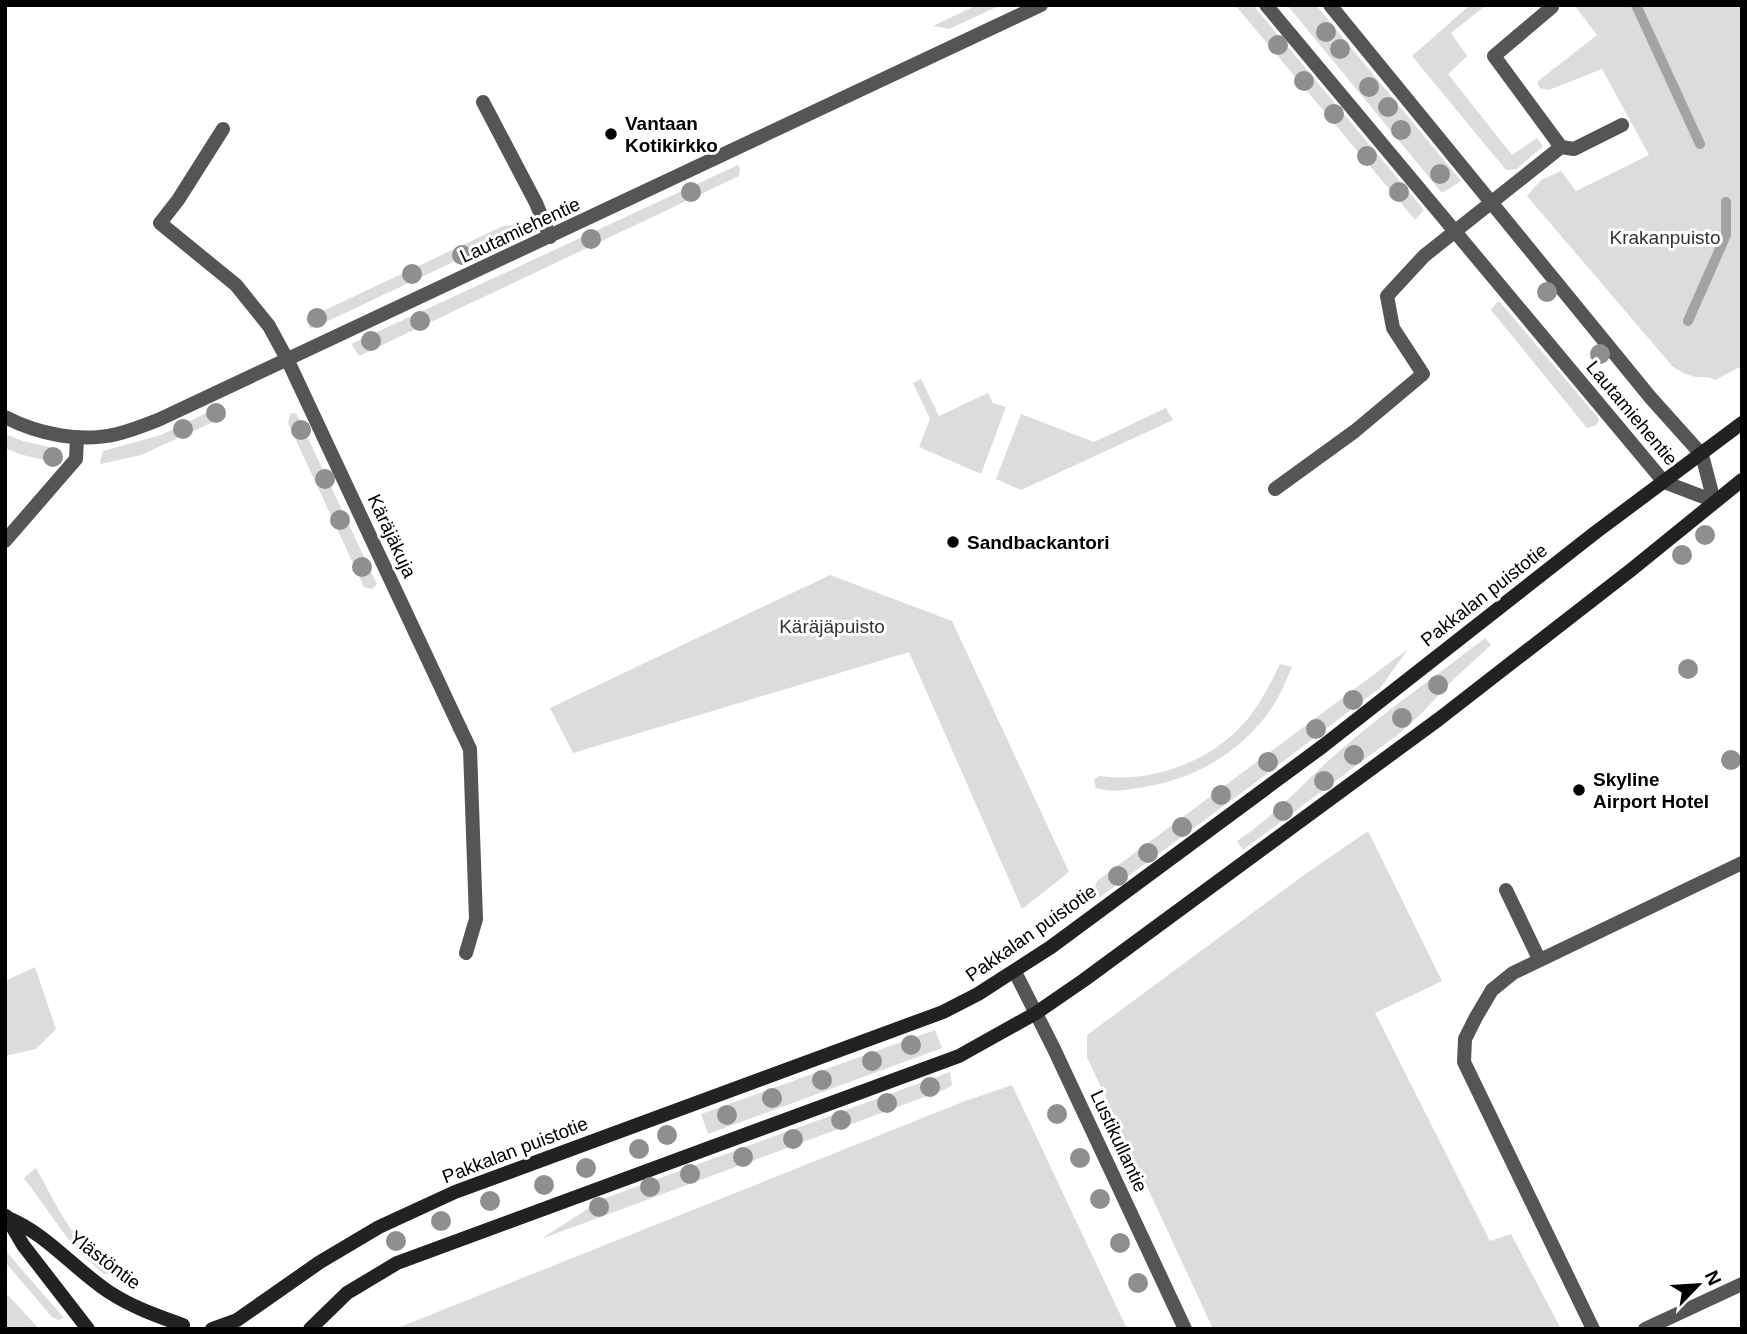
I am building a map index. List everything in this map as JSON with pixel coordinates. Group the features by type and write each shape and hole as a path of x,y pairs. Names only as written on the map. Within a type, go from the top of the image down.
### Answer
{"street":[{"name":"Lautamiehentie","path":"5,417 33,430 77,438 115,435 158,420 1041,5"},
{"name":"Lautamiehentie","path":"1266,5 1664,482 1714,501"},
{"name":"Lautamiehentie","path":"1330,5 1650,397 1702,455 1714,501"},
{"path":"1552,7 1494,55 1561,147 1574,149 1622,125"},
{"path":"484,102 536,203 550,237"},
{"name":"Käräjäkuja","path":"223,129 178,200 160,223 236,285 269,326 288,361 470,749 476,919 466,953"},
{"path":"1275,489 1355,431 1423,374 1393,328 1387,296 1424,256 1561,147"},
{"name":"Pakkalan puistotie","path":"211,1329 237,1320 320,1262 379,1227 455,1192 943,1012 978,994 1015,972 1323,747 1596,532 1742,423"},
{"path":"5,541 76,459 77,438"},
{"path":"310,1329 347,1293 397,1263 959,1056 1036,1013 1439,719 1742,480"},
{"path":"1592,1329 1465,1062 1465,1039 1492,990 1513,973 1742,863"},
{"path":"1506,890 1539,960"},
{"name":"Lustikullantie","path":"1015,972 1185,1329"},
{"name":"Ylästöntie","path":"7,1216 48,1241 107,1291 142,1311 176,1327 211,1329"},
{"name":"Ylästöntie","path":"7,1216 23,1245 88,1329"},
{"path":"1645,1329 1742,1284"}],"green space":[{"path":"977,5 1001,5 949,29 933,26"},
{"path":"1235,5 1253,5 1424,210 1415,220"},
{"path":"1287,5 1316,5 1461,181 1442,193"},
{"path":"1470,5 1486,5 1451,33 1467,56 1448,74 1512,155 1537,138 1543,146 1517,169 1506,170 1412,56"},
{"name":"Krakanpuisto","path":"1574,5 1742,5 1742,366 1715,380 1690,376 1673,367 1527,196 1541,180 1561,171 1576,191 1649,155 1602,69 1549,90 1540,88 1537,82 1597,35"},
{"path":"738,165 739,176 359,356 351,344"},
{"path":"514,225 517,232 311,329 306,319 503,226"},
{"path":"1500,302 1599,419 1597,425 1587,428 1491,310"},
{"path":"921,379 939,416 988,393 993,403 1006,407 981,474 919,447 930,419 913,383"},
{"path":"223,405 224,417 141,455 101,464 100,462 103,451 161,435"},
{"path":"1166,408 1173,420 1021,490 996,479 1021,414 1094,442"},
{"path":"296,413 377,584 372,589 364,587 288,423 290,414"},
{"path":"5,434 58,449 56,463 5,448"},
{"name":"Käräjäpuisto","path":"830,575 952,621 1069,872 1022,909 909,652 573,753 550,708"},
{"path":"1485,638 1491,645 1420,715 1396,736 1243,850 1237,841 1276,810 1337,753"},
{"path":"1408,649 1381,687 1100,897 1095,887 1097,881"},
{"path":"1280,664 1292,667 1273,706 1247,737 1217,760 1200,770 1163,783 1120,790 1096,788 1094,780 1099,776 1142,776 1163,772 1184,765 1222,743 1239,729 1253,712"},
{"path":"1368,831 1442,981 1375,1013 1490,1241 1511,1234 1561,1329 1213,1329 1087,1057 1087,1035"},
{"path":"35,967 56,1029 36,1049 5,1056 5,981"},
{"path":"935,1030 942,1048 708,1134 701,1114"},
{"path":"950,1072 952,1085 946,1089 541,1239 603,1199"},
{"path":"1012,1085 1127,1329 395,1329 965,1101"},
{"path":"36,1168 70,1227 110,1265 112,1269 108,1274 104,1274 82,1255 24,1178"},
{"path":"5,1250 64,1318 58,1320 52,1317 5,1262"},
{"path":"5,1294 9,1296 39,1329 5,1329"}],"waterway":[{"path":"1636,5 1700,144"},
{"path":"1688,321 1726,235 1726,202"}],"place":[{"name":"Vantaan Kotikirkko","path":"611,134"},
{"name":"Sandbackantori","path":"953,542"},
{"name":"Skyline Airport Hotel","path":"1579,790"}]}
